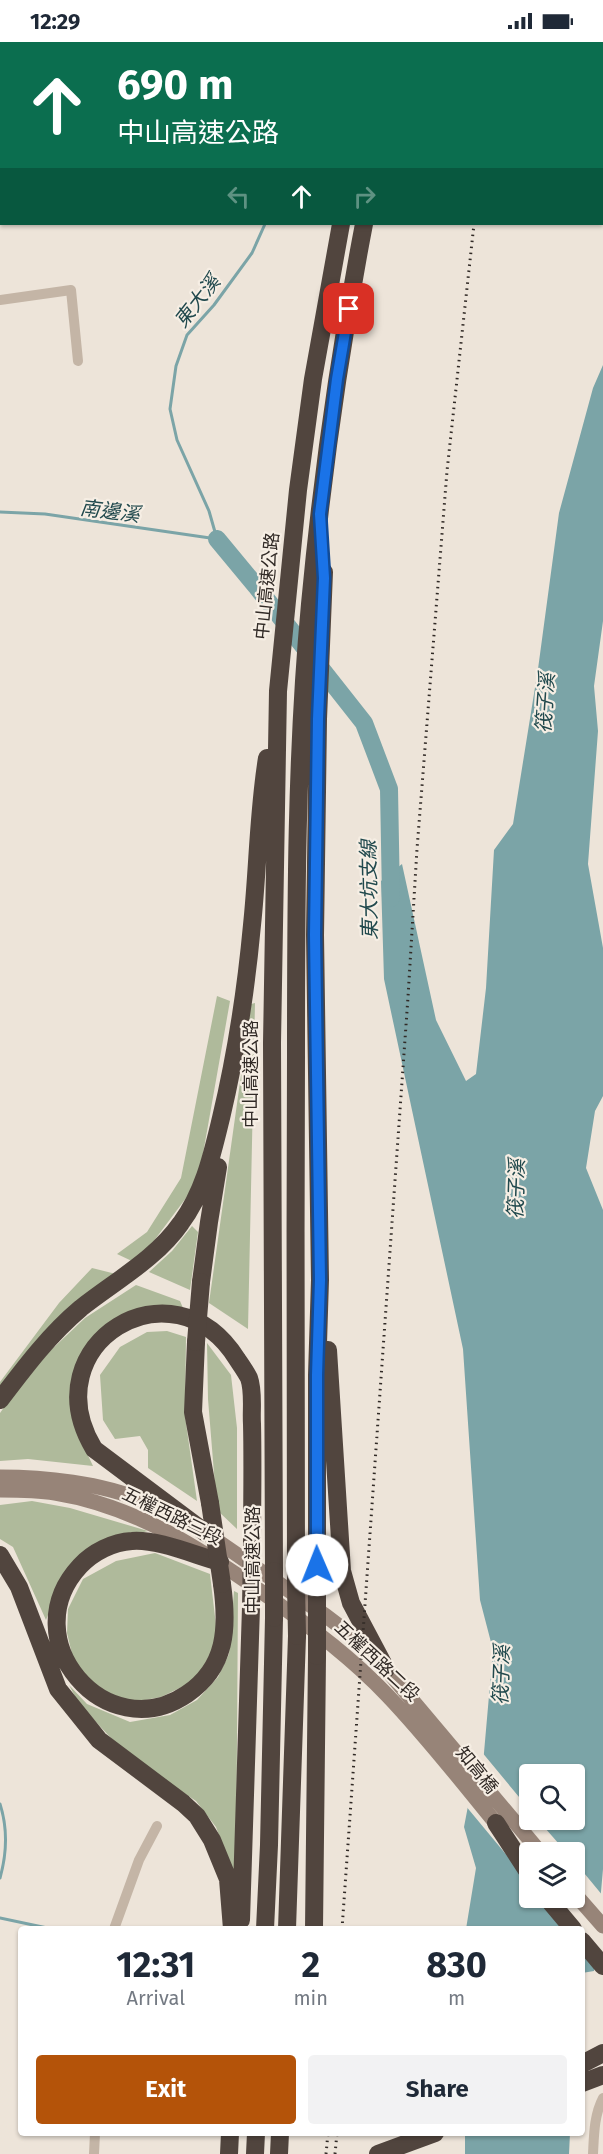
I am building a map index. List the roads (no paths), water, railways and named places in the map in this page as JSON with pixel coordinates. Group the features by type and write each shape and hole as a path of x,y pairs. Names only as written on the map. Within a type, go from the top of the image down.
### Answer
{"highway":[{"name":"中山高速公路","path":"266,1926 274,1618 272,1043 278,691 289,574 313,378 341,225"},
{"path":"314,1926 317,1387 320,1280 310,606 337,379 364,225"},
{"path":"287,1926 297,1636 296,882 310,717 323,622 324,578 320,514"},
{"path":"0,1400 49,1338 82,1308 172,1236 184,1220 208,1173 226,1094 244,989 252,925 263,784 278,691"},
{"path":"220,1562 152,1542 122,1543 92,1556 69,1580 57,1611 58,1643 66,1664 88,1690 118,1705 152,1708 184,1696 201,1683 215,1665 219,1654 226,1614 222,1584 210,1503 193,1412 201,1282 208,1222 219,1163 226,1094"},
{"path":"320,1280 329,1360 342,1571 351,1603 386,1669"},
{"path":"206,1533 94,1449 83,1431 78,1395 84,1364 102,1338 119,1325 138,1317 160,1313 171,1314 203,1324 228,1346 249,1378 253,1459 252,1547 240,1926"},
{"path":"0,1555 19,1587 58,1689 99,1740 183,1803 197,1816 212,1840 228,1879 232,1926"},
{"path":"496,1823 519,1858"},
{"path":"555,1908 570,1926"},
{"path":"585,1945 603,1966"},
{"path":"590,2072 603,2053"},
{"path":"229,2154 230,2136"},
{"path":"255,2154 256,2136"},
{"path":"279,2154 280,2136"},
{"path":"378,2154 427,2136"}],"main road":[{"name":"五權西路三段","path":"0,1477 64,1481 100,1488 141,1500 206,1533"},
{"name":"五權西路三段","path":"0,1490 53,1492 97,1502 142,1519 220,1562"},
{"name":"五權西路二段","path":"206,1533 347,1632 386,1669 423,1724"},
{"name":"五權西路二段","path":"220,1562 338,1647 387,1694 423,1724"},
{"name":"知高橋","path":"423,1724 519,1851"},
{"name":"知高橋","path":"423,1724 531,1842"},
{"path":"585,1906 603,1926"},
{"path":"565,1908 580,1926"},
{"path":"585,1932 603,1954"}],"street":[{"path":"0,300 71,291 78,361"},
{"path":"115,1926 139,1860 157,1826"},
{"path":"593,2154 595,2119 603,2097"},
{"path":"94,2154 96,2136"}],"water":[{"name":"筏子溪","path":"603,365 603,621 594,686 598,731 588,864 603,948 603,1096 595,1111 586,1168 603,1210 603,1869 594,1971 585,1972 585,1926 466,1926 476,1868 464,1827 472,1785 483,1764 493,1650 480,1600 463,1349 384,979 381,881 402,864 436,1020 466,1081 476,1074 486,988 494,850 513,824 538,669 559,513 593,388"},
{"path":"465,2136 570,2136 569,2154 465,2154"}],"waterway":[{"name":"東大溪","path":"0,512 45,514 217,539 209,511 177,440 170,409 176,366 187,335 214,305 252,253 265,225"},
{"name":"東大坑支線","path":"217,539 364,723 389,789 391,898"},
{"path":"0,1804 6,1841 0,1878"},
{"path":"0,1918 38,1926"}],"railway":[{"path":"342,1926 417,849 447,471 474,225"},
{"path":"326,2154 328,2136"},
{"path":"335,2154 337,2136"}],"water label":[{"name":"南邊溪","path":"110,511"}]}
